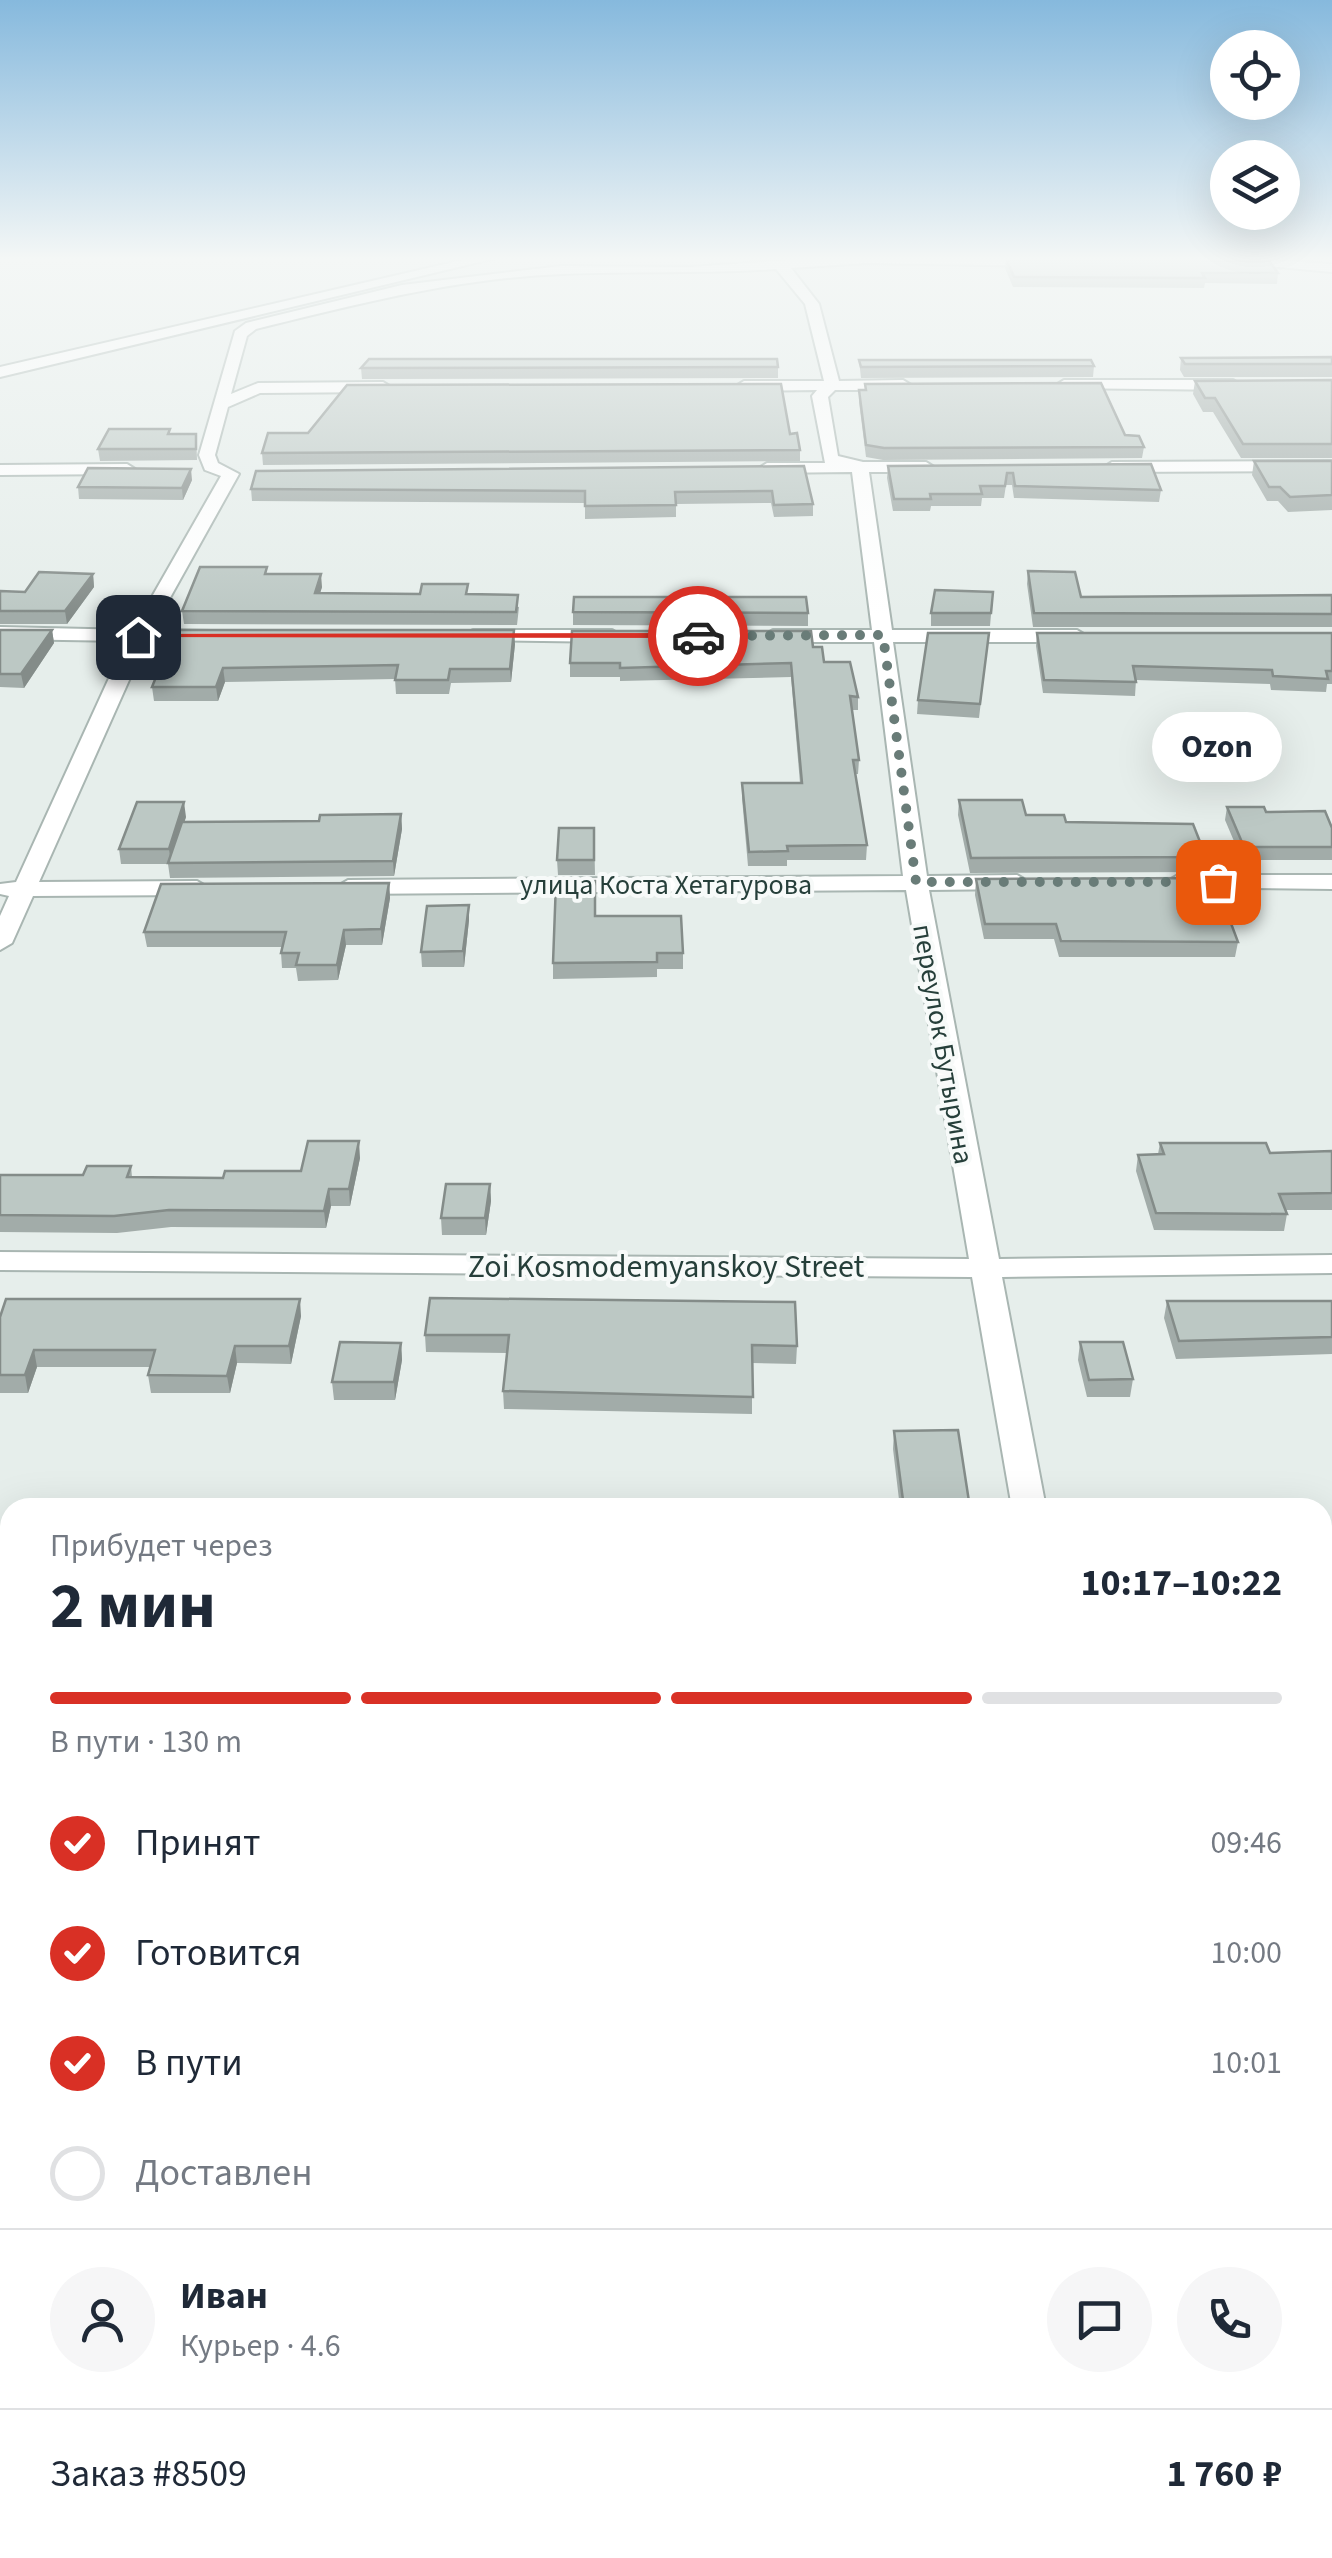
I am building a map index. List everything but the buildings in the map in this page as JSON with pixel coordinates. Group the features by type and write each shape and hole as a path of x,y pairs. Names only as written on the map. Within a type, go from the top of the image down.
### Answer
{"street":[{"path":"228,377 207,455 211,466 241,474"},
{"path":"831,377 832,385"},
{"path":"832,385 820,396 830,459 860,467"},
{"path":"733,386 928,385"},
{"path":"1044,385 1255,385"},
{"path":"220,406 258,388 396,387"},
{"path":"1096,467 1332,466"},
{"name":"переулок Бутырина","path":"860,467 916,882 1027,1498"},
{"path":"742,468 938,467"},
{"path":"0,470 139,469"},
{"path":"194,469 241,474"},
{"path":"0,943 11,889 138,637 241,474"},
{"path":"0,634 236,637"},
{"path":"451,636 628,636"},
{"path":"746,636 1098,636"},
{"name":"улица Коста Хетагурова","path":"320,887 1035,882"},
{"path":"1154,882 1332,882"},
{"path":"11,889 221,888"},
{"name":"Zoi Kosmodemyanskoy Street","path":"0,1261 983,1268 1332,1264"}],"way so far":[{"path":"698,636 883,635 916,882 1218,882"}],"place":[{"name":"Ozon","path":"1218,882"}],"route":[{"path":"138,637 698,636"}]}
